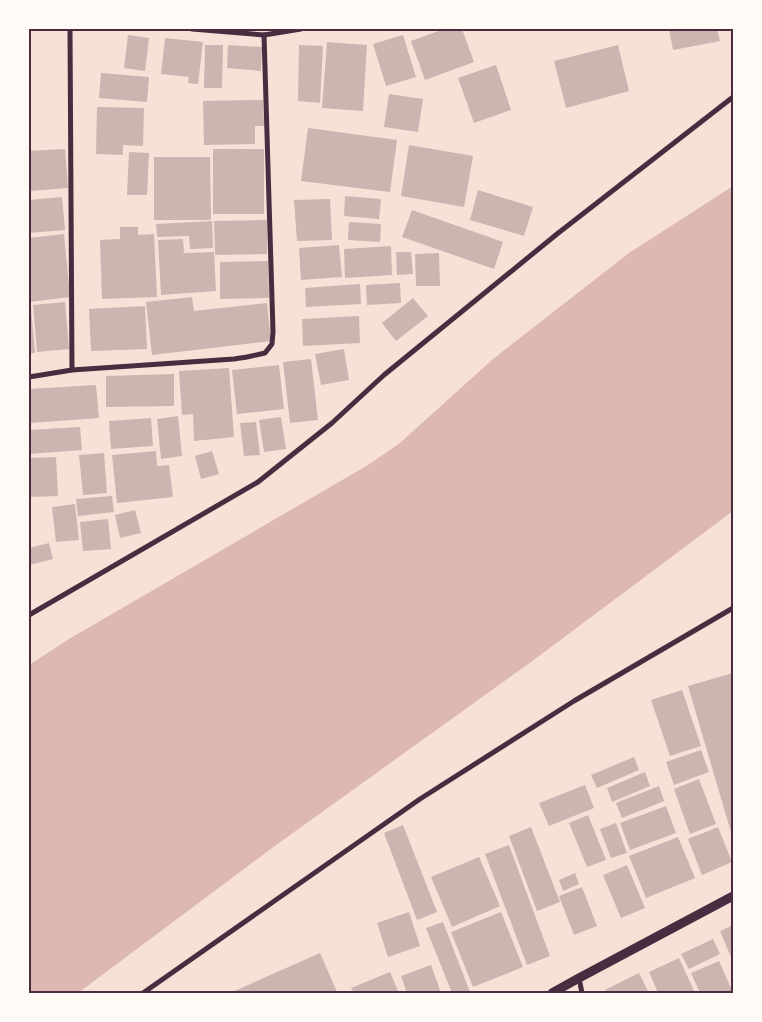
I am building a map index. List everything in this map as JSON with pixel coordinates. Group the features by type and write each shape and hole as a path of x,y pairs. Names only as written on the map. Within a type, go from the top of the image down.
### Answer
{"street":[{"path":"70,29 72,370"},
{"path":"192,29 264,35 301,29"},
{"path":"29,377 72,370 234,360 265,353 272,344 264,35"},
{"path":"29,615 258,482 332,423 384,375 557,234 733,97"},
{"path":"143,993 420,799 574,701 733,608"},
{"path":"552,993 733,896"},
{"path":"579,978 582,993"}],"shaded area":[{"path":"733,186 733,511 531,662 272,848 78,993 29,993 29,665 69,639 368,465 400,443 493,359 629,253"}],"building":[{"path":"444,29 462,29 474,62 425,80 411,41"},
{"path":"669,29 717,29 720,41 673,50"},
{"path":"128,35 149,38 145,71 124,68"},
{"path":"403,35 416,77 386,86 373,44"},
{"path":"165,38 203,42 198,84 188,83 189,77 161,74"},
{"path":"327,42 367,45 363,111 322,108"},
{"path":"205,45 223,45 222,88 204,88"},
{"path":"228,45 262,47 261,71 227,68"},
{"path":"299,45 323,46 320,103 298,101"},
{"path":"618,45 629,91 566,108 554,61"},
{"path":"496,65 511,110 474,123 458,78"},
{"path":"101,73 149,77 147,102 99,98"},
{"path":"389,94 423,99 418,132 384,127"},
{"path":"263,100 264,126 255,126 255,144 204,145 203,101"},
{"path":"97,107 144,108 143,146 123,145 123,155 96,154"},
{"path":"308,128 397,140 390,192 301,181"},
{"path":"409,145 473,156 464,207 401,196"},
{"path":"65,149 68,188 29,191 29,151"},
{"path":"213,149 264,149 264,214 213,214"},
{"path":"129,152 149,153 147,195 127,195"},
{"path":"154,157 210,157 211,220 154,220"},
{"path":"478,190 533,207 524,236 470,220"},
{"path":"345,196 381,199 379,219 344,216"},
{"path":"62,197 65,230 29,233 29,200"},
{"path":"330,199 332,240 297,241 294,200"},
{"path":"412,210 503,242 494,269 402,237"},
{"path":"267,220 267,254 215,255 214,221"},
{"path":"212,221 213,248 190,249 189,236 157,237 156,224"},
{"path":"349,222 381,224 380,242 348,240"},
{"path":"120,227 138,227 138,235 154,234 157,297 102,299 100,240 120,239"},
{"path":"64,234 70,297 29,302 29,238"},
{"path":"183,239 184,253 214,252 216,291 161,295 158,240"},
{"path":"339,245 342,277 301,280 299,248"},
{"path":"391,246 392,275 345,278 344,249"},
{"path":"396,252 411,252 413,274 397,275"},
{"path":"439,253 440,286 416,286 415,254"},
{"path":"268,261 269,298 220,299 220,262"},
{"path":"400,283 401,303 367,305 366,285"},
{"path":"360,284 361,304 306,307 305,288"},
{"path":"192,297 194,311 267,303 271,341 152,355 146,302"},
{"path":"413,298 428,316 396,341 382,323"},
{"path":"65,302 69,349 37,352 33,305"},
{"path":"145,306 147,349 91,351 89,309"},
{"path":"29,307 31,307 35,353 29,353"},
{"path":"359,316 360,343 303,346 302,319"},
{"path":"344,349 349,380 321,385 315,354"},
{"path":"311,359 318,420 290,423 283,362"},
{"path":"279,365 284,409 237,414 232,370"},
{"path":"229,368 234,437 194,441 193,414 182,415 179,371"},
{"path":"174,374 174,406 106,407 106,376"},
{"path":"96,385 99,418 31,423 29,389"},
{"path":"178,416 182,456 161,459 157,419"},
{"path":"281,417 286,449 264,452 259,420"},
{"path":"151,418 153,446 111,449 109,421"},
{"path":"256,422 260,455 244,456 240,423"},
{"path":"80,427 82,450 29,454 29,430"},
{"path":"156,451 157,466 169,465 173,497 117,503 112,455"},
{"path":"212,451 219,474 201,479 195,456"},
{"path":"104,453 107,493 83,495 79,455"},
{"path":"56,457 58,496 29,497 29,458"},
{"path":"112,496 114,512 78,516 76,499"},
{"path":"75,504 79,540 56,542 52,507"},
{"path":"135,510 141,533 120,538 115,515"},
{"path":"108,519 111,549 83,551 80,522"},
{"path":"49,543 53,559 29,565 29,548"},
{"path":"733,673 733,839 688,686"},
{"path":"682,690 701,746 670,756 651,700"},
{"path":"701,750 709,772 674,785 666,762"},
{"path":"634,757 639,770 597,788 591,775"},
{"path":"645,772 650,786 612,802 607,788"},
{"path":"699,779 716,824 690,834 674,789"},
{"path":"585,785 594,808 549,826 539,803"},
{"path":"659,786 664,801 622,818 616,803"},
{"path":"666,806 676,833 630,850 620,823"},
{"path":"588,815 606,860 587,867 569,823"},
{"path":"616,823 627,853 611,858 600,829"},
{"path":"403,825 437,912 417,920 384,833"},
{"path":"531,827 560,902 537,911 509,836"},
{"path":"718,827 732,862 702,875 688,839"},
{"path":"678,837 695,878 646,898 629,856"},
{"path":"509,845 550,956 527,965 485,854"},
{"path":"479,857 500,906 452,927 431,877"},
{"path":"627,865 645,908 621,918 603,875"},
{"path":"575,873 579,884 563,891 559,880"},
{"path":"582,887 597,926 574,935 559,896"},
{"path":"409,912 420,946 388,957 377,923"},
{"path":"501,912 523,967 473,987 451,932"},
{"path":"443,922 470,992 452,993 426,928"},
{"path":"733,925 733,962 720,931"},
{"path":"713,939 720,954 689,969 681,954"},
{"path":"320,953 337,992 335,993 230,993"},
{"path":"679,958 695,993 658,993 649,972"},
{"path":"719,961 733,993 700,993 691,973"},
{"path":"431,965 441,993 407,993 401,976"},
{"path":"390,972 399,993 354,993 351,988"},
{"path":"639,973 649,993 607,993 605,990"}]}
